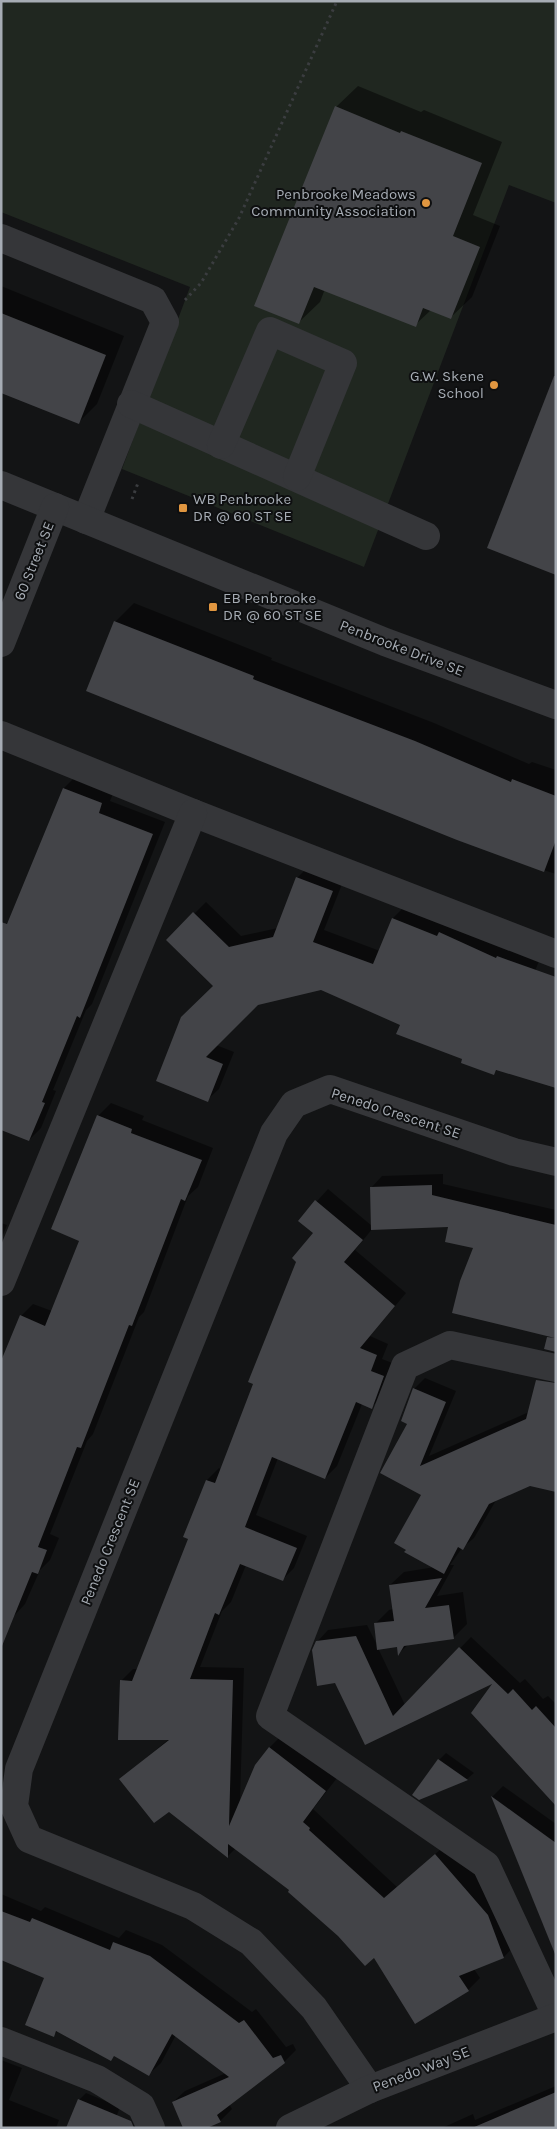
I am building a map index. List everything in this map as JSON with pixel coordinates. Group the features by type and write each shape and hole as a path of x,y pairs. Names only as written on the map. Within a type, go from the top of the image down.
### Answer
{"street":[{"path":"1,238 153,300 165,322 86,520"},
{"path":"221,445 270,331 343,363 297,477"},
{"path":"131,404 426,536"},
{"name":"Penbrooke Drive SE","path":"1,485 386,642 556,706"},
{"name":"60 Street SE","path":"1,643 55,507"},
{"path":"1,735 193,813 556,954"},
{"path":"1,1282 193,813"},
{"name":"Penedo Crescent SE","path":"370,2089 314,2008 250,1942 193,1906 29,1839 14,1806 19,1769 274,1133 294,1104 330,1089 514,1152 556,1162"},
{"path":"556,1368 450,1344 405,1366 270,1716 486,1865 556,2016"},
{"name":"Penedo Way SE","path":"290,2128 370,2089 556,2016"},
{"path":"1,2041 97,2079 140,2106 151,2128"}],"path":[{"path":"165,322 201,284 239,218 338,1"},
{"path":"132,500 138,483"}],"shaded area":[{"path":"1,1 556,1 556,203 509,185 364,567 122,469 190,287 1,212"}],"building":[{"path":"335,106 400,133 401,131 482,163 453,236 480,247 451,319 423,308 416,327 314,287 299,324 254,306"},
{"path":"1,313 106,355 79,424 1,393"},
{"path":"554,376 556,376 556,575 487,548"},
{"path":"114,621 254,676 253,679 415,741 511,782 512,779 556,796 556,840 544,872 457,840 86,691"},
{"path":"63,788 102,803 99,813 153,834 80,1018 77,1016 42,1102 45,1103 29,1141 1,1130 1,922 7,924"},
{"path":"296,877 333,891 313,942 373,964 392,918 437,936 439,932 496,958 497,956 556,977 556,1088 496,1070 494,1075 461,1063 462,1059 396,1034 400,1025 321,990 258,1005 206,1057 223,1064 208,1102 156,1081 181,1017 213,986 166,940 193,912 229,947 273,937"},
{"path":"97,1115 132,1129 131,1133 202,1160 185,1201 181,1199 132,1326 129,1325 81,1448 77,1447 38,1547 47,1550 38,1574 32,1572 2,1646 1,1361 20,1315 45,1326 79,1241 51,1229"},
{"path":"432,1185 432,1195 556,1225 556,1352 544,1349 547,1337 555,1338 452,1313 460,1281 473,1248 445,1242 448,1227 371,1230 370,1187"},
{"path":"315,1200 363,1240 344,1262 395,1306 360,1348 377,1355 371,1371 384,1376 372,1409 356,1402 325,1479 272,1457 245,1527 297,1548 283,1581 240,1564 219,1615 215,1613 190,1679 233,1680 229,1826 255,1765 269,1747 326,1791 303,1822 310,1828 309,1830 384,1898 435,1854 488,1915 504,1958 459,1976 469,1991 415,2024 374,1958 365,1966 338,1936 288,1892 289,1890 228,1844 228,1858 169,1812 154,1823 119,1779 169,1740 118,1740 120,1680 132,1681 188,1539 183,1537 206,1480 215,1483 253,1384 248,1382 296,1262 292,1258 313,1233 298,1221"},
{"path":"536,1380 556,1383 556,1492 530,1486 489,1504 463,1550 458,1547 444,1574 404,1552 406,1550 394,1543 421,1495 380,1473 407,1424 401,1421 413,1388 446,1402 420,1466 526,1419"},
{"path":"442,1578 425,1608 449,1605 454,1639 404,1646 398,1656 397,1647 377,1650 374,1623 394,1621 389,1585"},
{"path":"356,1636 393,1716 459,1647 508,1694 513,1689 532,1710 536,1706 556,1728 556,1806 471,1713 492,1684 365,1745 335,1683 317,1686 312,1650 316,1641"},
{"path":"438,1759 468,1780 419,1800 412,1795"},
{"path":"491,1796 556,1843 556,1954 555,1954"},
{"path":"1,1911 30,1922 32,1918 110,1950 113,1942 150,1956 239,2023 244,2020 273,2058 281,2055 285,2063 217,2115 221,2122 207,2128 183,2128 172,2102 229,2077 172,2034 149,2076 114,2056 111,2061 56,2031 54,2037 25,2025 44,1978 1,1960"},
{"path":"556,2092 556,2128 472,2128"},
{"path":"78,2099 131,2121 134,2128 66,2128"}],"place":[{"name":"Penbrooke Meadows Community Association","path":"426,203"},
{"name":"G.W. Skene School","path":"494,385"},
{"name":"WB Penbrooke DR @ 60 ST SE","path":"183,508"},
{"name":"EB Penbrooke DR @ 60 ST SE","path":"213,607"}]}
